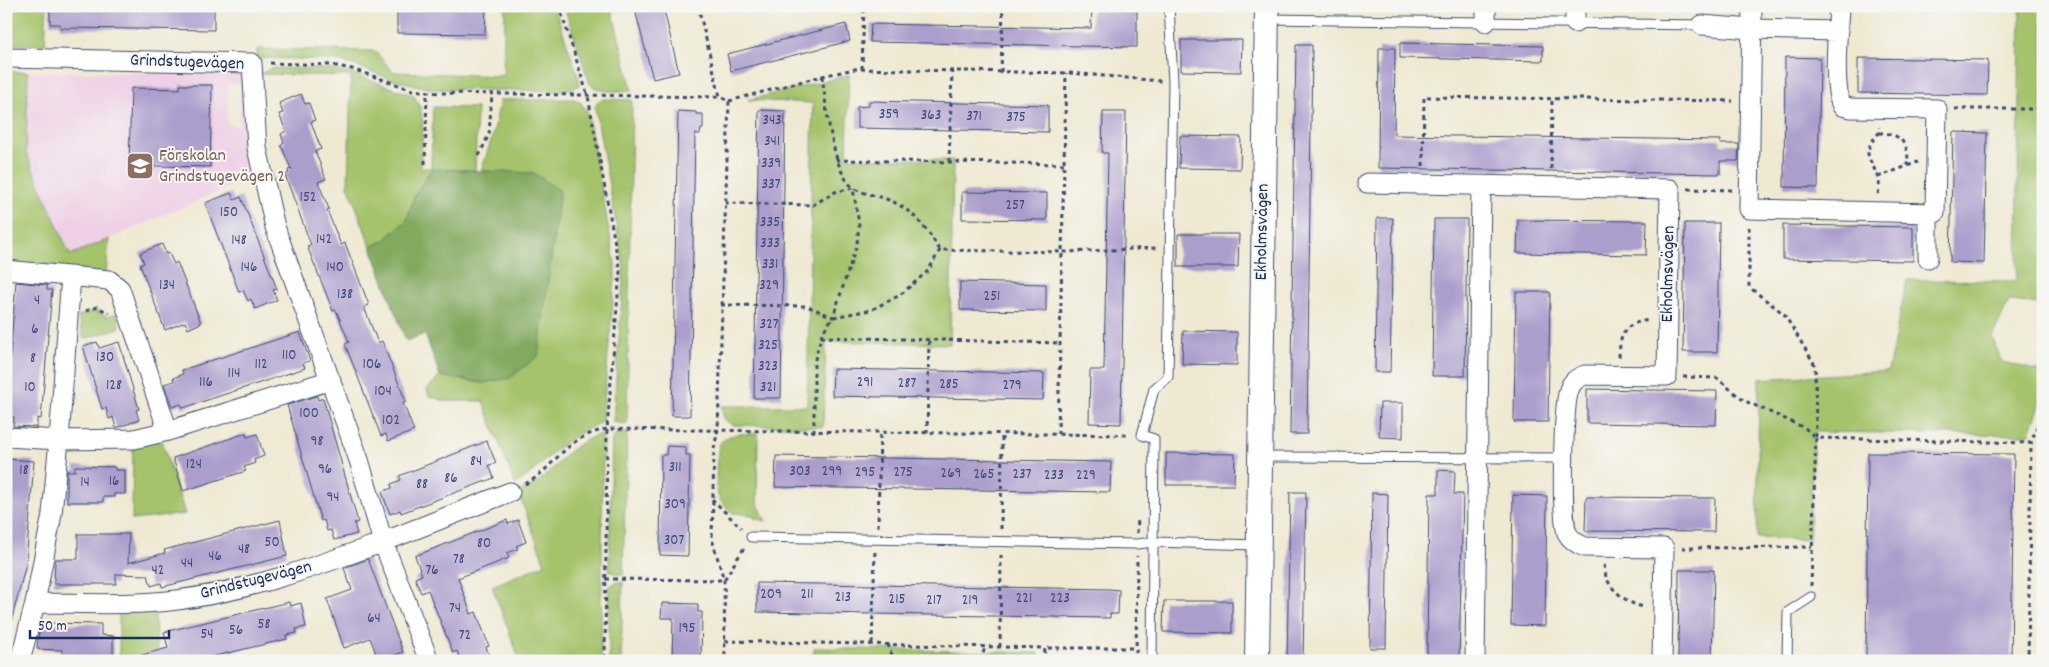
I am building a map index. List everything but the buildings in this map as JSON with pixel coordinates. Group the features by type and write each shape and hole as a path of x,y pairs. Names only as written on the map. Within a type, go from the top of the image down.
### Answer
{"street":[{"path":"1752,6 1750,200 1878,212 1934,213 1937,109 1851,108 1842,106 1837,84 1838,6"},
{"name":"Ekholmsvägen","path":"1256,661 1267,13"},
{"path":"1702,25 1751,29 1838,31"},
{"name":"Grindstugevägen","path":"6,58 252,63 257,148 267,198 290,271 359,460 383,542 429,661"},
{"path":"1367,183 1670,189"},
{"path":"1475,661 1476,458 1481,186"},
{"name":"Ekholmsvägen","path":"1667,376 1670,189"},
{"path":"1928,213 1928,258"},
{"path":"6,270 109,280 120,289 168,431"},
{"path":"20,661 35,603 52,514 72,276"},
{"path":"1662,661 1664,548 1585,546 1576,543 1568,535 1564,523 1564,458 1566,403 1569,388 1575,379 1585,375 1667,376"},
{"path":"6,437 59,440 134,439 168,431 331,380"},
{"name":"Grindstugevägen","path":"35,603 145,603 214,594 300,572 383,542 510,492"}],"lane":[{"path":"1152,661 1154,440 1142,435 1154,389 1168,377 1173,82 1169,6"},
{"path":"1267,13 1575,15 1702,25"},
{"path":"1260,457 1564,458"},
{"path":"751,536 1258,545"},
{"path":"1787,661 1788,612 1811,597"}],"path":[{"path":"560,6 588,96 620,271 607,429 605,661"},
{"path":"698,6 720,97"},
{"path":"862,69 864,6"},
{"path":"1001,72 1003,6"},
{"path":"252,63 331,65 352,69 413,90 426,92 720,97 729,101 822,76 862,69 1066,73 1173,82"},
{"path":"949,162 952,71"},
{"path":"1058,434 1066,73"},
{"path":"814,432 814,363 822,333 833,317 858,244 859,224 853,188 836,160 822,76"},
{"path":"425,164 426,92"},
{"path":"479,156 489,134 492,94"},
{"path":"1422,184 1424,97 1751,101"},
{"path":"1550,187 1552,99"},
{"path":"725,661 724,580 712,539 712,499 714,449 718,429 729,101"},
{"path":"1878,212 1878,177 1869,161 1868,153 1873,140 1879,133 1879,108"},
{"path":"1937,109 2043,109"},
{"path":"1879,133 1890,132 1898,136 1904,143 1909,156 1907,165"},
{"path":"836,160 1064,164"},
{"path":"1878,177 1918,162 1936,162"},
{"path":"725,203 813,205 834,192 853,188 889,200 911,212 927,230 940,250"},
{"path":"1670,189 1750,200 1749,288 1784,314 1815,365 1816,438 1811,597"},
{"path":"940,250 1062,252 1170,248"},
{"path":"721,305 808,306 833,317 872,310 900,295 928,270 940,250"},
{"path":"68,316 97,307 107,314 126,307"},
{"path":"1618,375 1620,340 1626,329 1637,322 1668,320"},
{"path":"821,337 1060,343"},
{"path":"927,433 928,340"},
{"path":"1667,376 1717,378 1743,400 1805,428 1816,438 2032,442"},
{"path":"2028,661 2032,442 2043,410"},
{"path":"510,492 537,478 570,446 589,433 607,429 1142,435"},
{"path":"712,499 729,518 751,536 724,580"},
{"path":"1604,547 1603,561 1608,582 1622,597 1641,607 1663,608"},
{"path":"1664,548 1812,547"},
{"path":"605,579 724,580"},
{"path":"725,641 1045,648 1137,648 1152,644"},
{"path":"888,644 894,661"},
{"path":"981,661 985,647"},
{"path":"1044,661 1045,648"}],"shaded area":[{"name":"Förskolan Grindstugevägen 2","path":"28,72 249,74 248,179 71,255 26,153","holes":["228,83 241,84 239,126 227,125"]}],"green space":[{"path":"6,6 47,6 45,45 6,44"},
{"path":"505,6 554,6 579,79 579,86 562,91 432,89 390,79 354,65 334,60 257,58 257,49 375,51 393,72 503,76"},
{"path":"564,6 611,6 632,90 605,91 590,84"},
{"path":"2020,6 2043,6 2043,304 2009,301 1992,337 2002,362 2043,372 2043,397 2029,435 1814,432 1809,540 1757,538 1759,379 1888,371 1907,280 2017,281"},
{"path":"271,68 327,69 350,73 413,95 421,111 422,120 421,168 431,168 433,107 477,108 475,170 431,169 414,197 407,220 385,240 371,247 348,185 351,76 260,74"},
{"path":"6,72 28,72 26,153 70,255 109,239 106,275 6,266"},
{"path":"849,75 847,158 953,160 950,344 826,341 823,427 733,425 724,418 722,406 807,406 813,103 748,100"},
{"path":"574,99 580,102 587,111 615,263 602,422 571,439 530,474 515,484 483,401 444,401 429,396 427,389 440,376 483,383 534,173 481,171 493,135 500,100"},
{"path":"604,99 632,100 627,424 613,422 624,267 595,107 598,102"},
{"path":"431,169 534,173 560,191 538,356 510,378 483,383 440,376 425,334 406,341 371,247 385,240 407,220 414,197"},
{"path":"97,310 106,317 118,313 119,328 84,339 78,316"},
{"path":"618,432 627,433 623,575 610,572 609,569 612,439"},
{"path":"758,434 757,502 766,521 754,518 753,515 733,513 719,498 717,491 717,459 721,442 734,435"},
{"path":"598,435 603,435 601,661 520,661 492,586 545,564 518,492 532,486 572,450"},
{"path":"161,438 185,514 132,520 133,443"},
{"path":"616,582 623,582 621,661 609,661 609,587"},
{"path":"119,608 154,608 158,661 119,661"},
{"path":"814,648 1039,653 1039,661 813,661"}],"place":[{"name":"Förskolan Grindstugevägen 2","path":"140,166"}]}
